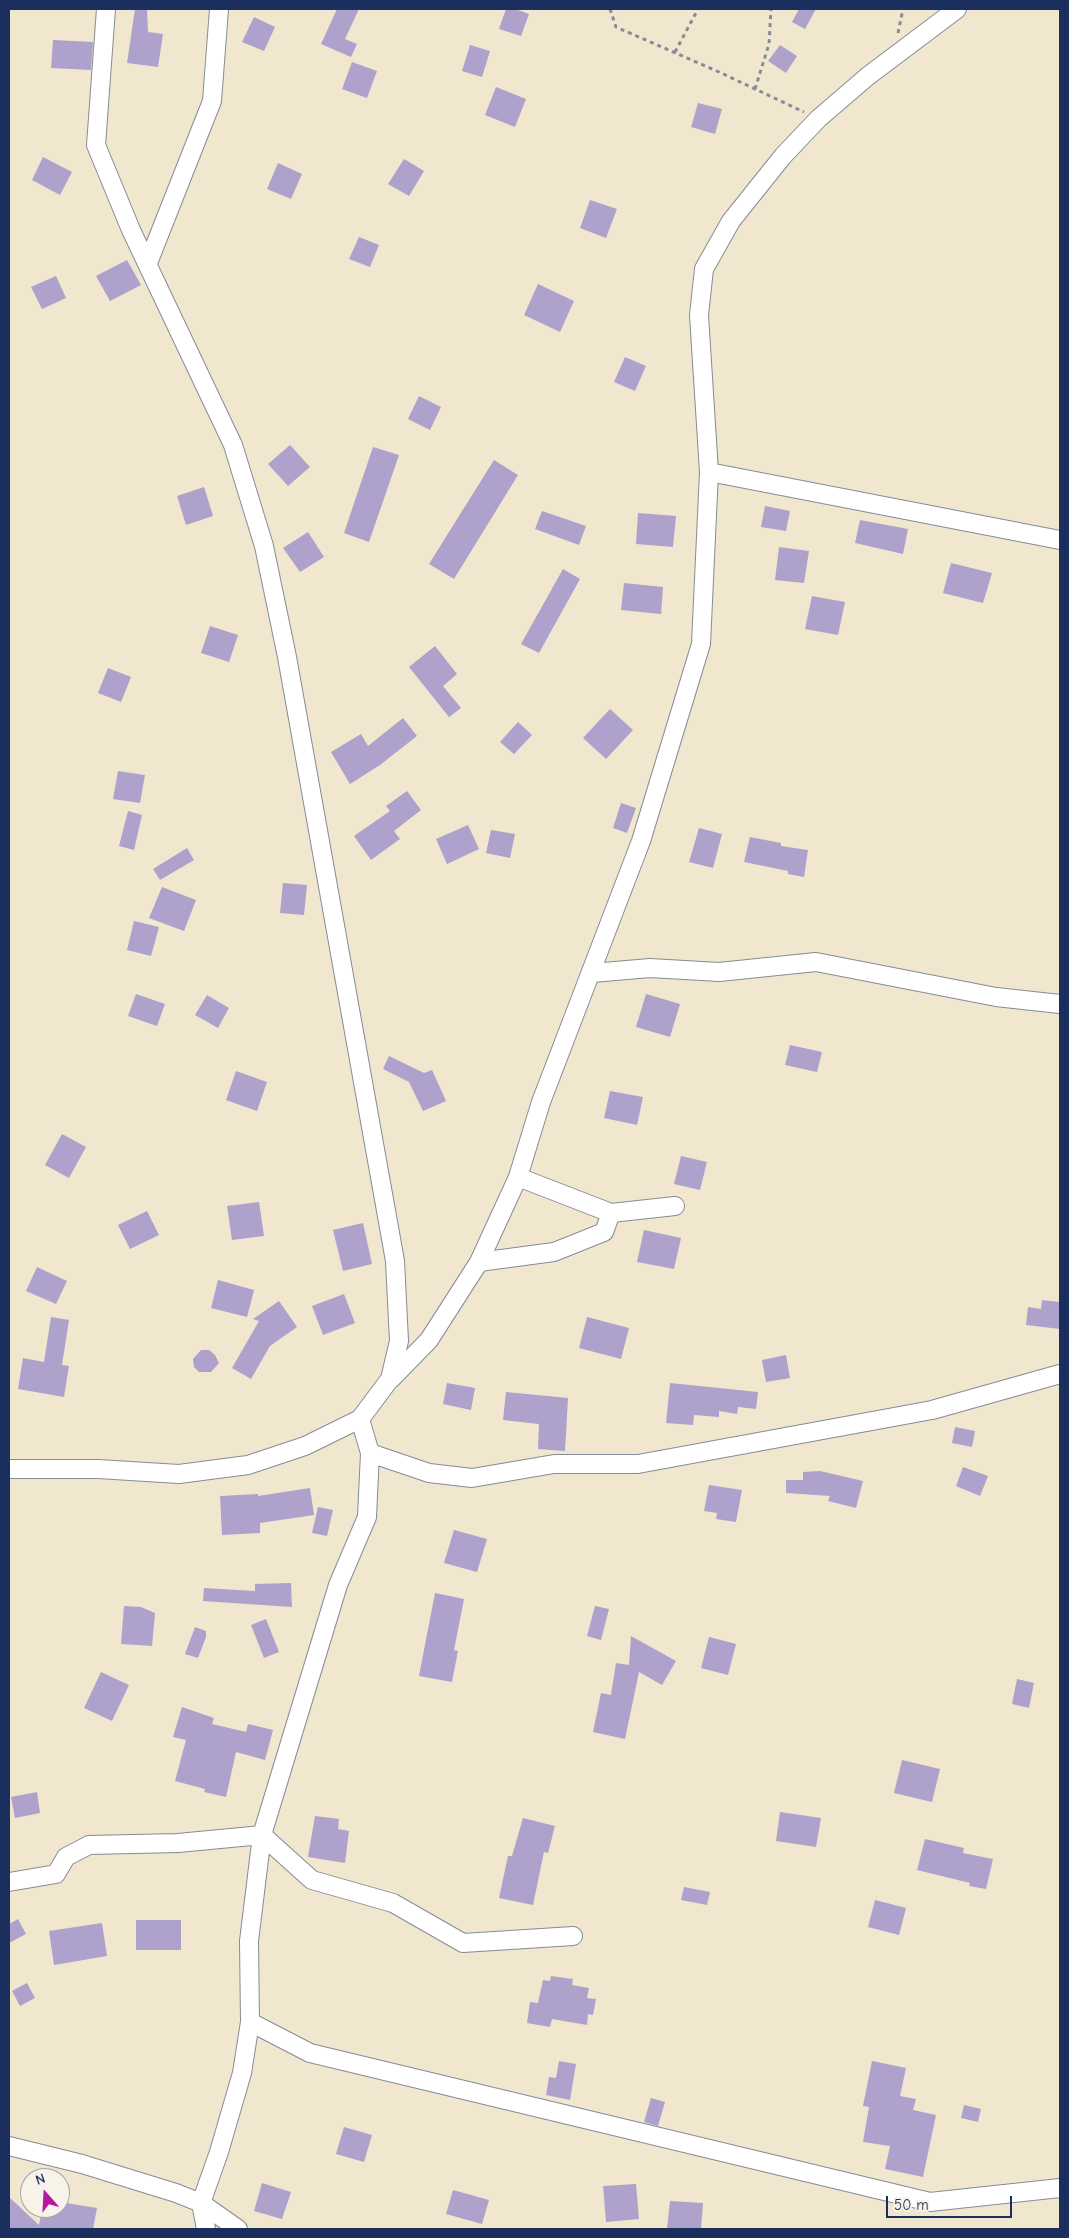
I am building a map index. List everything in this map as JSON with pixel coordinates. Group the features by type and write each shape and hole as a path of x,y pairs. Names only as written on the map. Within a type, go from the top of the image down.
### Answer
{"street":[{"path":"106,9 96,145 131,230 233,445 264,546 287,657 395,1261 399,1340 390,1379"},
{"path":"148,263 212,101 219,9"},
{"path":"9,1469 98,1469 180,1474 248,1465 305,1446 360,1419 390,1379 429,1340 479,1262 518,1177 541,1102 641,841 701,644 709,472 699,314 704,269 731,221 783,156 818,119 868,76 957,9"},
{"path":"709,472 1060,540"},
{"path":"592,973 650,968 719,972 816,962 996,997 1060,1004"},
{"path":"518,1177 611,1213 675,1206"},
{"path":"479,1262 554,1252 604,1232 611,1213"},
{"path":"370,1453 429,1473 472,1478 554,1464 638,1464 932,1410 1060,1374"},
{"path":"206,2229 201,2204 219,2152 242,2072 250,2022 248,1941 262,1835 338,1586 367,1517 370,1453 360,1419"},
{"path":"9,1882 56,1874 66,1857 88,1845 178,1844 262,1835 312,1880 393,1903 463,1943 574,1936"},
{"path":"250,2022 310,2053 930,2202 1060,2188"},
{"path":"9,2146 82,2164 176,2193 201,2204 238,2229"}],"path":[{"path":"610,9 616,27 675,52 818,119"},
{"path":"675,52 698,9"},
{"path":"755,89 769,44 771,9"}],"building":[{"path":"135,9 147,9 148,32 163,34 158,67 127,63"},
{"path":"337,9 359,9 345,39 357,44 351,57 321,44"},
{"path":"506,9 515,9 529,14 521,36 499,29"},
{"path":"799,9 816,9 805,29 792,22"},
{"path":"254,17 275,27 264,51 242,42"},
{"path":"53,40 93,42 91,70 51,68"},
{"path":"470,45 490,51 482,77 462,71"},
{"path":"780,45 797,56 786,73 768,61"},
{"path":"352,62 377,71 367,98 342,89"},
{"path":"496,87 526,99 515,127 485,115"},
{"path":"698,103 722,109 715,134 691,127"},
{"path":"43,157 72,172 60,195 32,180"},
{"path":"404,159 424,171 409,196 388,184"},
{"path":"278,163 302,174 291,199 267,189"},
{"path":"590,200 617,209 606,238 580,228"},
{"path":"359,237 379,245 370,267 349,259"},
{"path":"127,260 141,285 110,301 96,276"},
{"path":"56,276 66,298 42,309 31,287"},
{"path":"538,284 574,301 560,332 524,315"},
{"path":"625,357 646,366 635,391 614,382"},
{"path":"419,396 441,407 430,430 408,419"},
{"path":"290,445 310,467 288,486 268,464"},
{"path":"373,447 399,455 369,542 344,533"},
{"path":"494,460 518,475 454,579 429,564"},
{"path":"204,487 213,516 186,525 177,496"},
{"path":"765,506 790,511 786,531 761,527"},
{"path":"542,511 586,526 579,545 535,529"},
{"path":"638,513 676,516 673,547 636,544"},
{"path":"860,520 908,529 903,554 855,543"},
{"path":"308,532 324,557 300,572 283,548"},
{"path":"779,547 809,551 804,583 775,580"},
{"path":"951,563 992,573 983,603 943,593"},
{"path":"563,569 580,579 539,653 521,644"},
{"path":"624,583 663,587 661,614 621,610"},
{"path":"812,596 845,602 838,635 805,629"},
{"path":"210,626 238,635 229,662 201,653"},
{"path":"435,646 457,674 443,686 461,708 449,717 409,667"},
{"path":"108,668 131,677 121,702 98,693"},
{"path":"610,709 633,730 606,759 583,738"},
{"path":"403,718 417,736 380,765 350,784 331,752 361,734 368,746"},
{"path":"518,722 532,735 514,754 500,742"},
{"path":"118,771 145,775 140,803 113,799"},
{"path":"407,791 421,810 394,831 400,839 371,860 354,836 390,811 386,806"},
{"path":"621,803 636,808 627,833 613,828"},
{"path":"128,811 142,815 134,850 119,846"},
{"path":"468,825 479,849 447,864 436,839"},
{"path":"699,828 722,834 713,868 689,862"},
{"path":"491,830 515,834 510,858 486,853"},
{"path":"750,837 781,843 781,846 808,850 804,877 788,874 788,871 744,862"},
{"path":"187,848 194,860 160,880 153,869"},
{"path":"283,883 307,885 304,915 280,913"},
{"path":"162,887 196,900 184,931 149,918"},
{"path":"134,921 159,927 151,956 127,950"},
{"path":"136,994 165,1004 157,1026 128,1016"},
{"path":"646,994 680,1004 670,1037 636,1027"},
{"path":"207,995 229,1008 218,1028 195,1015"},
{"path":"790,1045 822,1052 817,1072 785,1065"},
{"path":"389,1056 424,1073 432,1070 446,1101 423,1111 409,1082 383,1069"},
{"path":"236,1071 267,1082 257,1111 226,1100"},
{"path":"610,1091 643,1097 637,1125 604,1118"},
{"path":"62,1134 86,1147 69,1178 45,1165"},
{"path":"681,1156 707,1162 700,1190 674,1184"},
{"path":"259,1202 264,1236 232,1240 227,1206"},
{"path":"147,1211 159,1235 130,1249 118,1225"},
{"path":"363,1223 372,1264 343,1271 333,1230"},
{"path":"644,1230 681,1238 674,1269 637,1262"},
{"path":"37,1267 67,1281 56,1304 26,1291"},
{"path":"218,1280 254,1290 247,1317 211,1308"},
{"path":"344,1294 355,1323 323,1335 312,1306"},
{"path":"1042,1300 1060,1302 1060,1329 1026,1325 1028,1307 1041,1309"},
{"path":"279,1301 297,1327 270,1346 251,1379 232,1368 259,1321 253,1319"},
{"path":"51,1317 69,1320 62,1365 69,1366 64,1397 18,1389 23,1358 44,1362"},
{"path":"587,1317 629,1328 621,1359 579,1348"},
{"path":"201,1350 209,1350 215,1355 219,1363 211,1372 199,1372 194,1367 193,1359"},
{"path":"786,1355 790,1378 766,1382 762,1360"},
{"path":"447,1383 475,1388 471,1410 443,1404"},
{"path":"670,1383 758,1392 756,1409 738,1407 737,1414 719,1411 719,1417 694,1415 693,1425 666,1423"},
{"path":"506,1392 568,1398 565,1451 538,1449 539,1424 503,1420"},
{"path":"955,1427 975,1431 972,1447 952,1443"},
{"path":"963,1467 988,1476 980,1496 956,1486"},
{"path":"820,1471 863,1481 856,1508 828,1501 830,1496 786,1493 786,1480 803,1480 803,1472"},
{"path":"709,1485 742,1490 736,1522 716,1519 717,1513 704,1511"},
{"path":"310,1488 314,1515 260,1523 260,1533 222,1535 220,1496 258,1494 258,1496"},
{"path":"318,1507 333,1510 327,1536 312,1533"},
{"path":"454,1530 487,1539 477,1572 444,1563"},
{"path":"291,1583 292,1607 203,1601 204,1588 255,1591 255,1584"},
{"path":"435,1593 464,1599 454,1650 458,1651 452,1682 419,1676"},
{"path":"124,1606 141,1607 155,1613 152,1646 121,1644"},
{"path":"595,1606 609,1609 601,1640 587,1636"},
{"path":"266,1619 279,1652 264,1658 251,1625"},
{"path":"195,1627 206,1631 206,1637 198,1658 185,1654"},
{"path":"631,1636 676,1661 662,1685 639,1672 625,1739 593,1732 601,1693 611,1695 616,1663 629,1665"},
{"path":"709,1637 736,1644 728,1675 701,1668"},
{"path":"101,1672 129,1685 112,1721 84,1708"},
{"path":"1017,1679 1034,1683 1029,1708 1012,1704"},
{"path":"182,1707 214,1718 212,1724 246,1732 248,1724 273,1730 265,1760 236,1752 226,1797 204,1792 205,1789 175,1781 186,1740 173,1737"},
{"path":"902,1760 940,1769 932,1802 894,1793"},
{"path":"37,1792 40,1813 15,1818 11,1797"},
{"path":"780,1812 821,1818 816,1847 776,1841"},
{"path":"315,1816 339,1819 338,1829 349,1831 345,1863 308,1857"},
{"path":"523,1818 555,1826 548,1853 544,1852 533,1905 499,1898 508,1856 512,1856"},
{"path":"925,1839 964,1848 963,1853 993,1859 986,1889 969,1886 970,1883 917,1870"},
{"path":"684,1887 710,1892 707,1905 681,1900"},
{"path":"875,1900 906,1908 899,1935 868,1927"},
{"path":"18,1919 26,1934 9,1943 9,1924"},
{"path":"136,1920 181,1920 181,1950 136,1950"},
{"path":"102,1923 107,1956 54,1965 49,1931"},
{"path":"551,1976 573,1979 572,1985 589,1988 587,1998 596,1999 593,2015 588,2014 587,2025 552,2019 550,2027 527,2023 530,2002 538,2003 543,1980 550,1981"},
{"path":"27,1983 35,1998 20,2006 12,1991"},
{"path":"559,2061 576,2064 570,2100 546,2095 549,2077 556,2078"},
{"path":"872,2061 906,2068 900,2096 916,2099 913,2110 936,2115 923,2177 885,2169 890,2146 863,2142 869,2107 863,2106"},
{"path":"651,2098 665,2102 658,2126 644,2122"},
{"path":"964,2105 981,2109 978,2122 961,2118"},
{"path":"344,2127 372,2135 364,2162 336,2154"},
{"path":"262,2183 291,2192 282,2219 254,2211"},
{"path":"636,2184 639,2219 606,2222 603,2186"},
{"path":"453,2190 489,2200 482,2224 446,2214"},
{"path":"9,2197 20,2207 20,2218 32,2218 39,2225 40,2218 70,2218 70,2204 97,2208 93,2229 9,2229"},
{"path":"670,2201 703,2203 701,2229 667,2229"}]}
